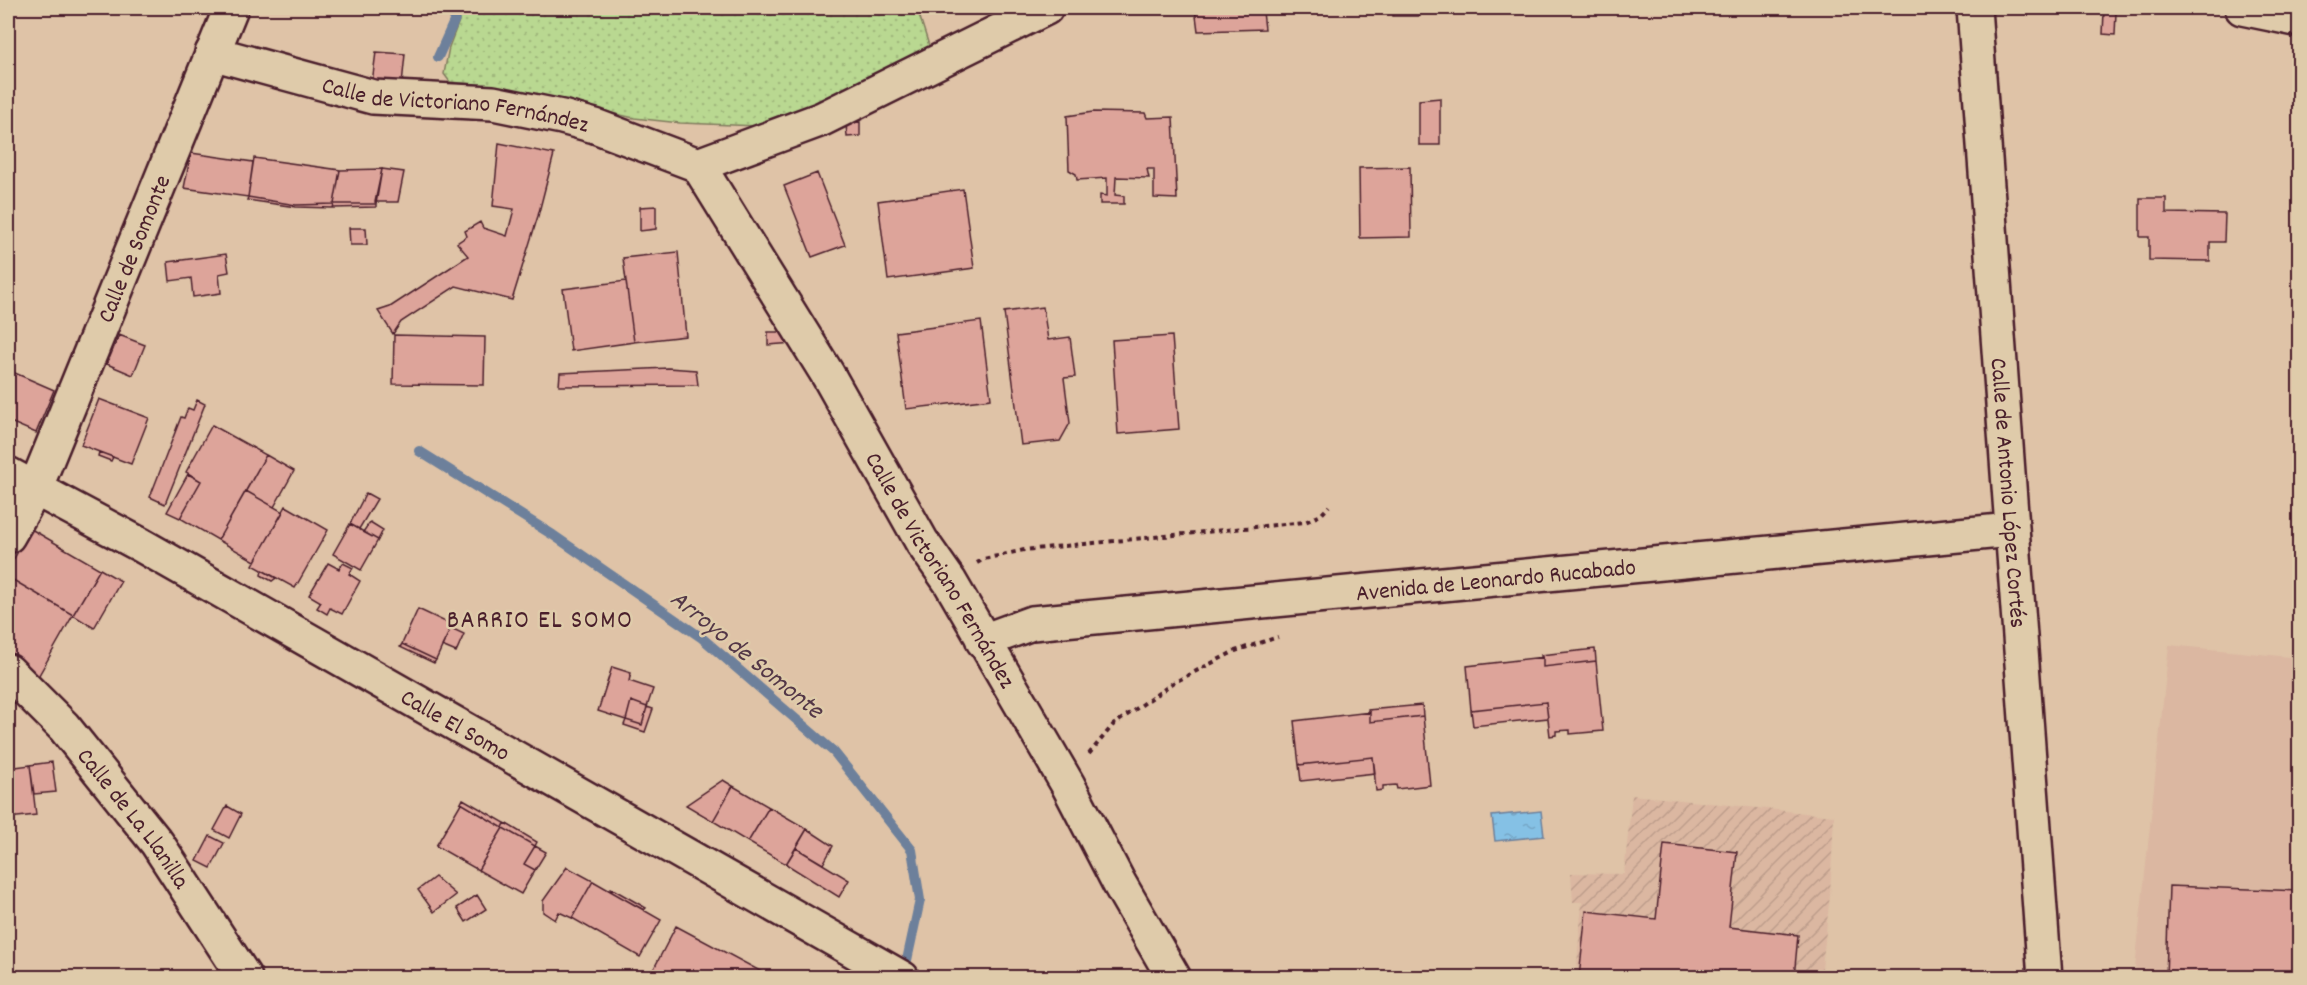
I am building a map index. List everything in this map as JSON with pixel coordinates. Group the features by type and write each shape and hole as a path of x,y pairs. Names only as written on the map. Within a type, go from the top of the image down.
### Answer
{"street":[{"name":"Calle de Somonte","path":"21,481 231,8"},
{"path":"698,165 822,119 1046,8"},
{"name":"Calle de Antonio López Cortés","path":"1974,8 2010,530 2045,978"},
{"path":"2242,8 2300,20"},
{"name":"Calle de Victoriano Fernández","path":"212,53 373,97 493,104 562,117 595,126 698,165 828,375 922,542 950,582 1068,785 1119,883 1174,978"},
{"path":"8,536 21,481"},
{"name":"Calle El Somo","path":"21,481 141,545 892,972"},
{"name":"Avenida de Leonardo Rucabado","path":"983,641 1032,623 2010,530"},
{"name":"Calle de La Llanilla","path":"8,671 64,727 157,843 245,978"}],"path":[{"path":"950,582 984,559 1024,550 1305,522 1321,515 1329,506"},
{"path":"1068,785 1113,725 1173,682 1235,651 1287,634"}],"shaded area":[{"path":"2169,645 2299,658 2299,977 2134,978"},
{"path":"1632,795 1834,816 1830,895 1821,977 1576,977 1582,902 1573,902 1571,873 1624,874"}],"green space":[{"path":"464,8 917,8 932,55 862,94 759,126 680,123 634,118 491,86 450,82 444,74 449,47"}],"water":[{"path":"1541,811 1544,836 1495,841 1492,816"}],"building":[{"path":"1195,8 1281,8 1282,12 1263,12 1265,29 1198,31"},
{"path":"1393,8 1420,8 1420,16 1393,16"},
{"path":"2104,12 2116,12 2115,35 2103,34"},
{"path":"376,52 405,54 402,84 372,83"},
{"path":"1440,98 1440,145 1419,145 1419,100"},
{"path":"1093,112 1145,113 1147,118 1173,117 1177,199 1154,198 1154,169 1147,169 1149,178 1116,177 1115,195 1124,196 1124,204 1100,204 1100,195 1107,196 1107,178 1077,180 1076,174 1069,170 1067,116"},
{"path":"860,122 860,136 847,137 846,123"},
{"path":"499,143 554,154 512,300 456,286 401,322 393,334 378,311 390,307 468,256 457,243 467,236 465,231 480,222 483,228 507,236 514,209 493,206"},
{"path":"191,153 253,162 248,197 184,188"},
{"path":"254,158 340,170 334,204 296,205 248,197"},
{"path":"1410,167 1411,237 1360,238 1359,168"},
{"path":"382,169 376,204 334,204 340,170"},
{"path":"382,169 404,172 398,202 375,202"},
{"path":"817,173 845,245 812,257 784,186"},
{"path":"963,189 974,268 888,280 878,201"},
{"path":"248,197 296,205 334,204 333,208 296,207 247,200"},
{"path":"2140,198 2166,198 2166,213 2225,214 2224,242 2210,242 2210,261 2149,260 2149,237 2140,237"},
{"path":"334,204 376,204 376,207 333,208"},
{"path":"656,206 656,229 640,231 640,207"},
{"path":"349,228 366,228 367,245 350,245"},
{"path":"678,252 686,336 634,342 623,258"},
{"path":"226,254 229,272 219,274 221,293 193,297 191,278 170,281 168,262"},
{"path":"626,281 634,342 571,351 563,289"},
{"path":"1043,307 1048,340 1070,337 1075,377 1064,378 1070,423 1060,441 1021,445 1004,312"},
{"path":"981,321 991,399 906,409 896,332"},
{"path":"768,332 786,332 794,343 768,345"},
{"path":"119,335 145,345 133,375 107,364"},
{"path":"394,335 485,337 484,385 393,384"},
{"path":"1172,336 1179,429 1118,434 1112,340"},
{"path":"668,368 696,370 698,385 559,386 560,373"},
{"path":"8,370 54,390 36,433 8,421"},
{"path":"99,399 149,418 131,464 81,445"},
{"path":"197,400 205,404 165,504 150,497 181,417 184,418 188,408 193,410"},
{"path":"212,425 266,455 218,540 180,518 201,481 186,472"},
{"path":"99,452 113,457 111,461 98,456"},
{"path":"266,455 294,471 274,507 246,491"},
{"path":"188,474 201,481 180,518 167,512"},
{"path":"246,491 283,512 255,561 218,540"},
{"path":"366,493 377,499 359,529 350,524"},
{"path":"286,506 328,530 295,588 253,565"},
{"path":"370,522 383,530 378,540 363,532"},
{"path":"350,524 378,540 361,570 333,554"},
{"path":"31,529 100,569 73,615 8,577 8,569"},
{"path":"328,563 339,569 343,563 353,568 349,574 360,581 342,614 330,608 327,614 317,608 321,602 309,595"},
{"path":"100,569 121,581 94,628 73,615"},
{"path":"262,570 276,578 272,581 261,575"},
{"path":"8,577 73,615 35,682 8,653"},
{"path":"418,609 452,625 436,660 402,644"},
{"path":"451,628 464,634 456,652 442,646"},
{"path":"402,644 436,660 434,663 400,647"},
{"path":"1595,649 1596,661 1543,667 1541,655"},
{"path":"1543,657 1543,667 1596,661 1603,731 1570,734 1570,730 1556,731 1556,735 1550,736 1546,702 1471,710 1467,666"},
{"path":"612,667 631,673 629,681 653,689 647,707 631,701 626,720 598,711"},
{"path":"631,701 647,707 642,725 626,720"},
{"path":"1546,702 1548,718 1473,726 1471,710"},
{"path":"1422,705 1423,716 1370,722 1368,710"},
{"path":"647,707 653,709 645,732 624,725 626,720 642,725"},
{"path":"1370,712 1370,722 1423,716 1430,785 1397,789 1396,785 1383,786 1383,790 1376,791 1373,757 1299,765 1294,721"},
{"path":"1373,757 1375,773 1301,781 1299,765"},
{"path":"52,762 56,792 34,794 30,765"},
{"path":"30,765 36,815 8,818 8,768"},
{"path":"723,780 733,786 713,821 686,805"},
{"path":"733,786 769,807 748,842 713,821"},
{"path":"463,799 505,823 503,828 461,803"},
{"path":"461,803 503,828 478,870 436,846"},
{"path":"227,806 241,814 229,838 214,830"},
{"path":"769,807 807,829 786,864 748,842"},
{"path":"505,823 537,842 535,846 503,828"},
{"path":"503,828 535,846 524,864 535,870 521,894 478,870"},
{"path":"807,829 833,846 823,864 796,848"},
{"path":"210,836 224,843 211,868 197,861"},
{"path":"1664,844 1737,852 1729,927 1798,935 1794,978 1579,978 1586,911 1656,919"},
{"path":"535,846 546,852 535,870 524,864"},
{"path":"796,848 849,880 839,897 786,864"},
{"path":"567,867 593,881 572,918 559,912 555,920 543,912 543,901"},
{"path":"435,877 456,895 434,912 418,890"},
{"path":"593,881 661,920 640,957 572,918"},
{"path":"2169,886 2300,891 2300,978 2166,978"},
{"path":"611,888 646,908 644,910 610,891"},
{"path":"477,895 486,909 466,922 457,908"},
{"path":"676,926 762,972 759,978 649,978"}],"waterway":[{"name":"Arroyo de Somonte","path":"438,57 460,8"},
{"name":"Arroyo de Somonte","path":"419,451 553,535 702,638 834,752 912,850 920,900 904,974"}],"district":[{"name":"BARRIO EL SOMO","path":"540,618"}]}
